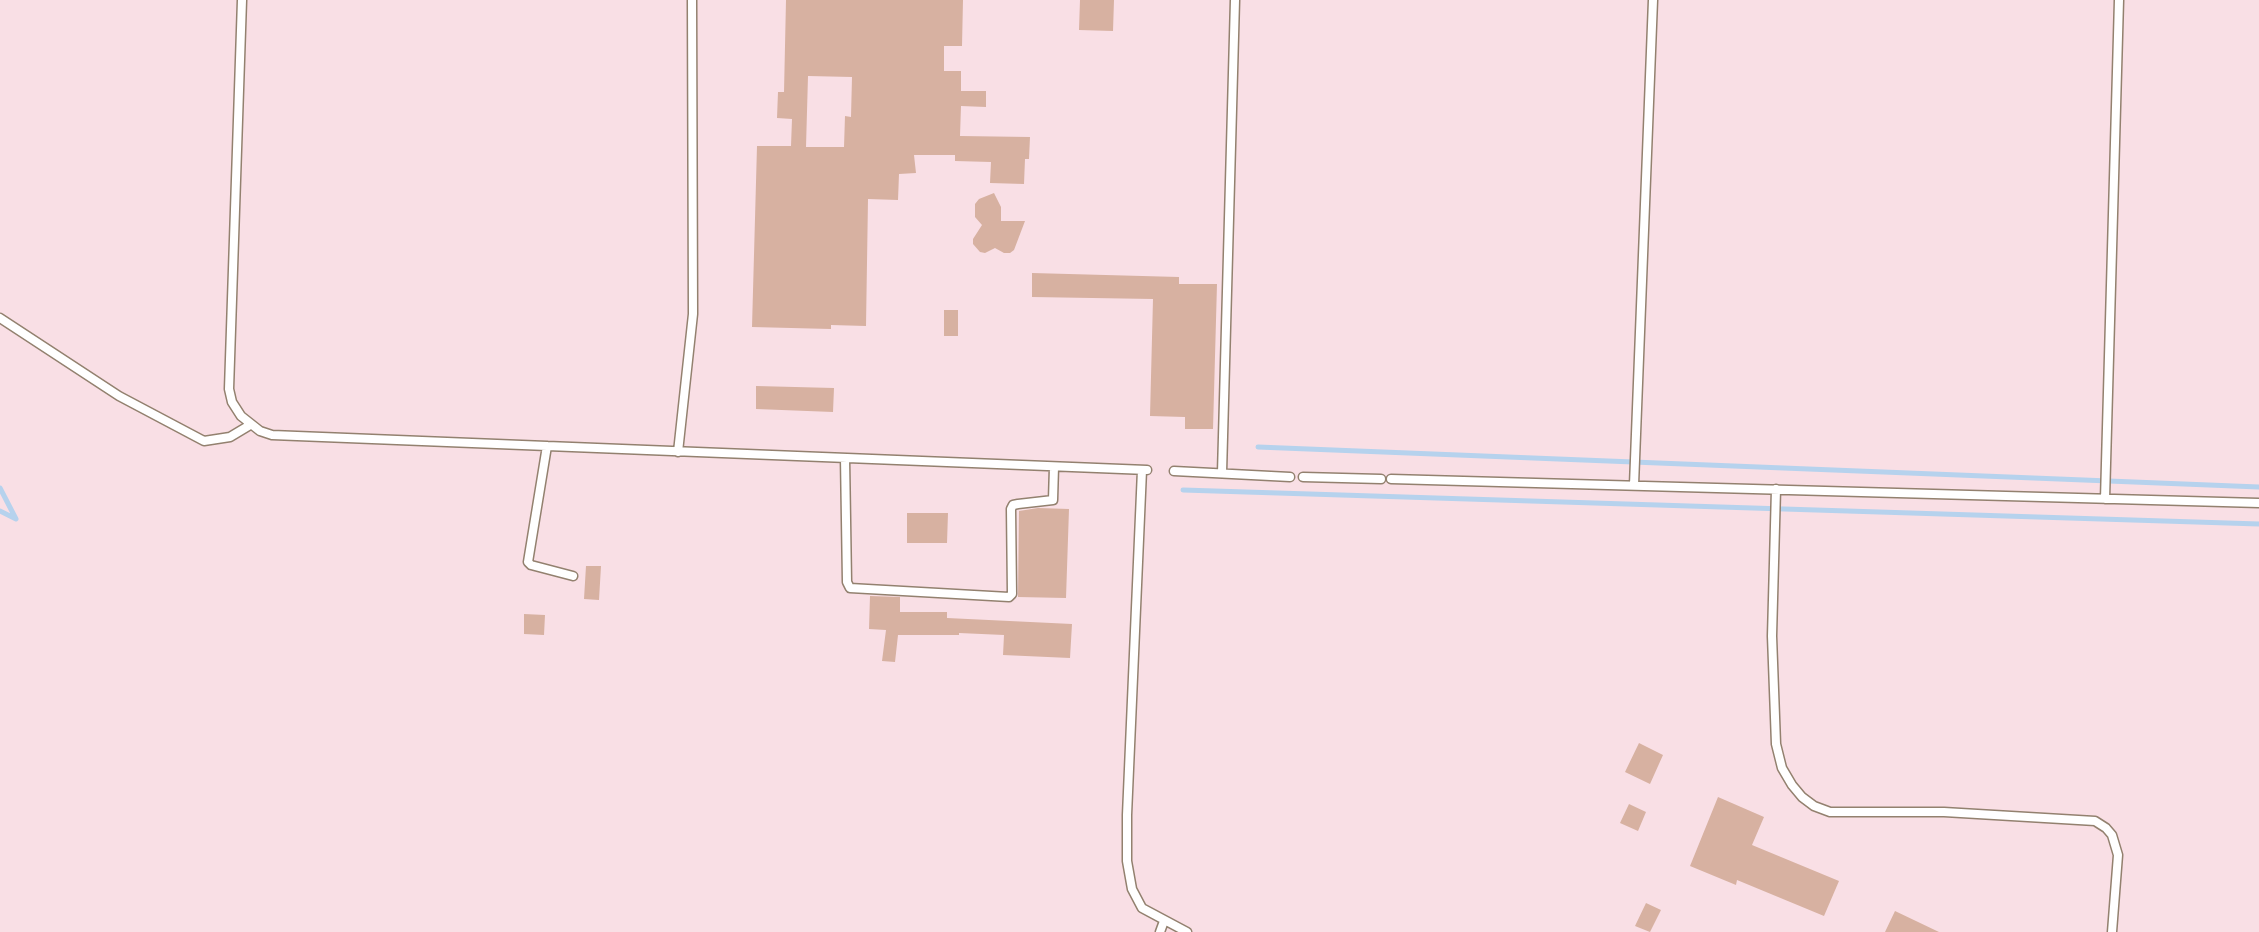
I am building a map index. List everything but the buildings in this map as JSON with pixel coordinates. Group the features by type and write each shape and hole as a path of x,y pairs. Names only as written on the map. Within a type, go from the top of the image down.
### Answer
{"lane":[{"path":"242,0 229,389 232,402 250,425 272,435 1144,470 1127,861 1132,890 1142,908 1187,932"},
{"path":"678,452 693,314 692,0"},
{"path":"1222,473 1235,0"},
{"path":"1634,485 1653,0"},
{"path":"2105,499 2119,0"},
{"path":"0,318 119,396 204,441 230,437 250,425"},
{"path":"547,446 528,562 573,576"},
{"path":"845,458 847,582 850,588 1009,597 1012,594 1013,505 1053,500 1054,467"},
{"path":"1174,471 1290,477"},
{"path":"1303,477 2259,503"},
{"path":"1776,489 1772,636 1776,744 1782,768 1792,785 1808,802 1830,812 1944,812 2095,821 2112,835 2118,855 2112,932"},
{"path":"1160,932 1164,921"}],"shaded area":[{"path":"0,0 2259,0 2259,932 0,932"}],"waterway":[{"path":"1258,447 2259,487"},
{"path":"0,488 16,519 0,511"},
{"path":"1183,490 2259,524"}]}
